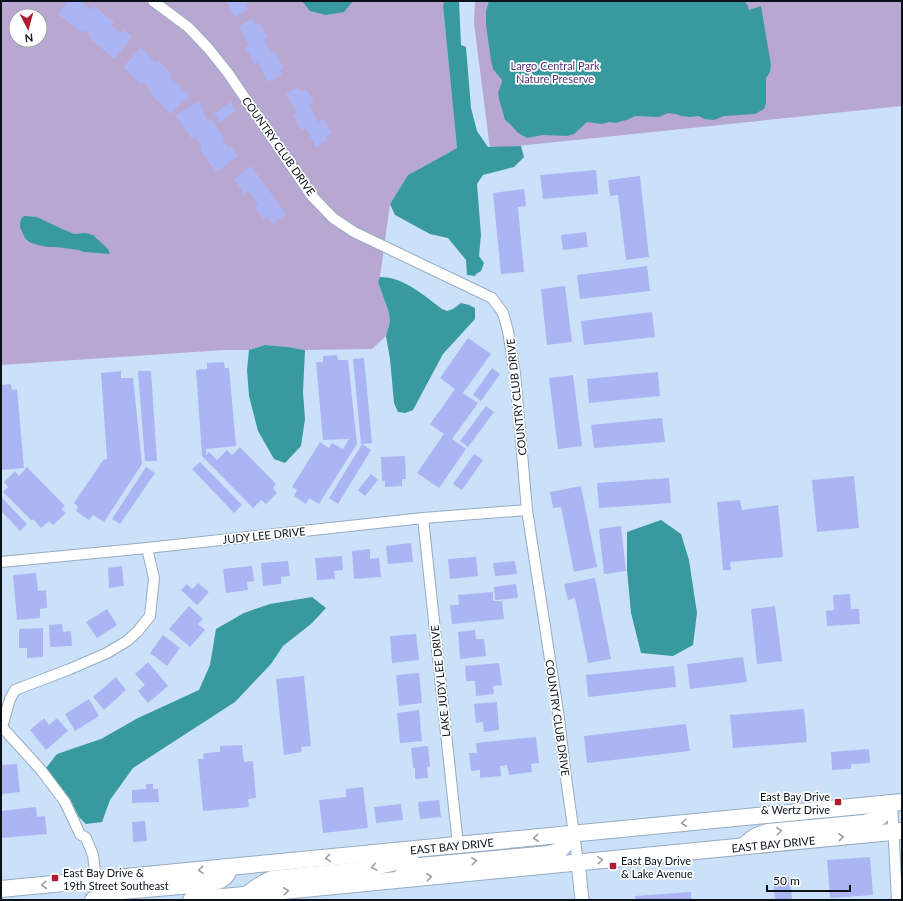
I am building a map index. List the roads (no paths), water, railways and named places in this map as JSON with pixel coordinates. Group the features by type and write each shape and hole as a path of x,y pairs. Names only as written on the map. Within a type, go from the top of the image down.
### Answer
{"main road":[{"name":"EAST BAY DRIVE","path":"1,889 897,802"},
{"path":"744,846 753,837 768,832 872,821 879,818 897,802"},
{"name":"EAST BAY DRIVE","path":"191,900 248,897 398,880 744,846 899,827"},
{"path":"398,880 410,870 420,866 549,854 559,851 574,834"},
{"path":"248,897 259,885 272,879 361,870 417,855 423,849"},
{"path":"93,900 98,897 122,891 215,882 222,879 229,873 229,867"}],"street":[{"name":"COUNTRY CLUB DRIVE","path":"153,1 188,26 208,48 228,73 311,195 333,218 354,232 492,298 503,313 508,331 515,374 527,510 559,718 578,862"},
{"name":"JUDY LEE DRIVE","path":"1,562 147,548 423,518 527,510"},
{"name":"LAKE JUDY LEE DRIVE","path":"423,518 458,845"},
{"path":"2,727 10,700 15,690 70,669 114,649 127,641 150,616 154,578 147,548"},
{"path":"1,711 2,727 41,770 65,802 80,834 86,838 92,855 96,880"},
{"path":"897,802 899,827 897,900"},
{"path":"578,862 582,900"}],"place":[{"name":"East Bay Drive & Wertz Drive","path":"838,802"},
{"name":"East Bay Drive & Lake Avenue","path":"613,866"},
{"name":"East Bay Drive & 19th Street Southeast","path":"55,878"}],"park label":[{"name":"Largo Central Park Nature Preserve","path":"555,71"}]}
